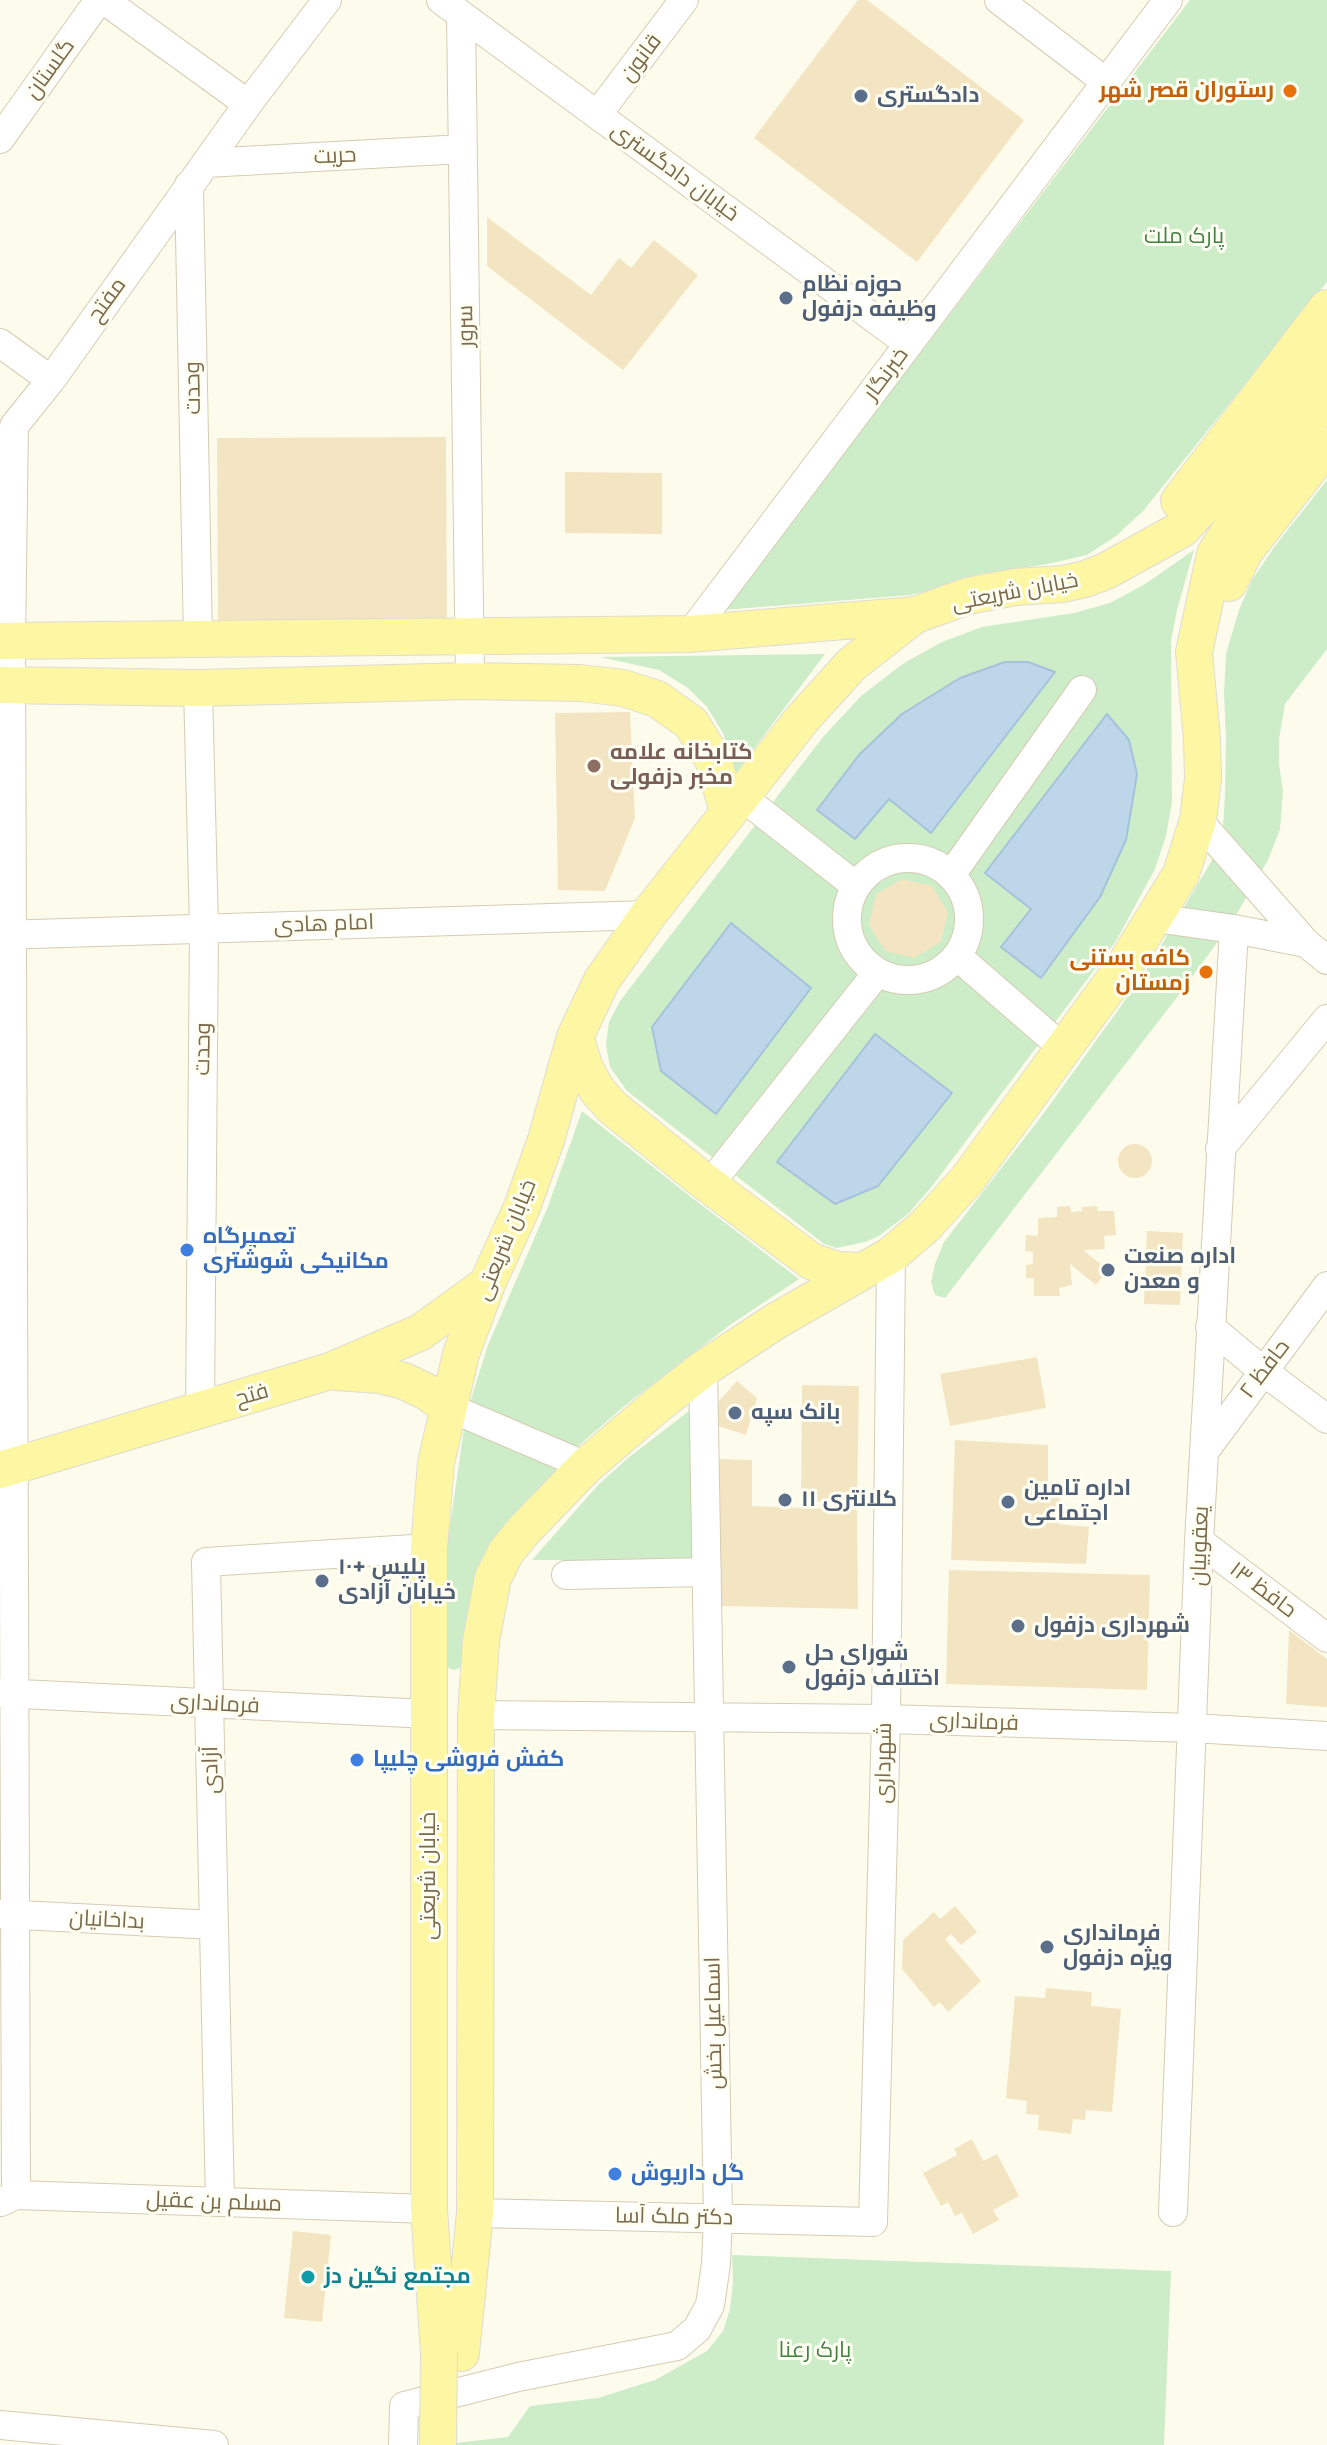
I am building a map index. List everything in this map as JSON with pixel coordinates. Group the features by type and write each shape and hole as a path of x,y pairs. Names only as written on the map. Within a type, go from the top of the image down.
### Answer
{"main road":[{"path":"1106,571 1176,505 1327,308"},
{"path":"438,2445 450,2352 475,2213 476,1715 481,1641 493,1578 506,1552 586,1466 703,1369 776,1321 877,1263 925,1226 967,1180 1124,966 1181,874 1198,820 1203,779 1194,652 1215,554 1246,479 1327,353"},
{"path":"1246,479 1327,397"},
{"path":"1194,652 1245,551 1327,446"},
{"name":"خیابان شریعتی","path":"450,2352 429,2209 429,1548 436,1463 461,1354 487,1284 522,1207 546,1140 575,1037 602,980 648,915 803,718 852,664 915,615 968,596 1015,587 1063,584 1106,571 1182,529 1246,479"},
{"path":"6,641 690,634 915,615"},
{"path":"6,685 198,688 470,681 580,683 623,688 657,699 691,723 713,759 734,804"},
{"path":"575,1037 585,1068 597,1090 612,1107 709,1185 811,1261 837,1270 877,1263"},
{"name":"فتح","path":"7,1468 330,1371 421,1332 487,1284"},
{"path":"330,1371 380,1375 404,1381 448,1407"},
{"path":"429,1714 476,1715"},
{"path":"450,2352 461,2445"}],"street":[{"path":"102,0 248,104"},
{"name":"گلستان","path":"0,139 102,0"},
{"name":"مفتح","path":"6,685 14,426 51,380 189,185 327,0"},
{"name":"قانون","path":"597,115 684,0"},
{"path":"999,0 1106,82"},
{"name":"خبرنگار","path":"690,634 1168,0"},
{"name":"خیابان دادگستری","path":"451,7 909,344"},
{"name":"سرور","path":"451,7 463,149 470,681"},
{"name":"حریت","path":"206,163 463,149"},
{"name":"وحدت","path":"189,185 198,639"},
{"path":"0,343 51,380"},
{"path":"6,685 8,2199"},
{"name":"وحدت","path":"198,688 204,928 200,1410"},
{"path":"951,875 1082,690"},
{"path":"734,804 856,886"},
{"path":"1198,820 1316,952"},
{"path":"908,858 924,860 951,875 960,887 970,915 964,944 947,967 920,980 906,981 877,973 866,964 850,941 847,913 856,886 866,874 878,865 908,858"},
{"name":"امام هادی","path":"6,935 648,915"},
{"path":"1155,918 1234,929 1316,952"},
{"name":"یعقوبیان","path":"1173,2212 1199,1541 1234,929"},
{"path":"957,956 1064,1049"},
{"path":"709,1185 877,973"},
{"path":"1220,1149 1327,1019"},
{"name":"شهرداری","path":"873,2222 886,1719 877,1263"},
{"name":"حافظ ۲","path":"1204,1452 1327,1286"},
{"path":"1210,1327 1327,1419"},
{"name":"اسماعیل بخش","path":"403,2445 404,2406 518,2377 677,2346 697,2329 710,2305 718,2218 703,1369"},
{"path":"448,1407 586,1466"},
{"name":"حافظ ۱۳","path":"1199,1541 1327,1638"},
{"name":"آزادی","path":"220,2202 206,1562 429,1548"},
{"path":"566,1575 707,1572"},
{"name":"فرمانداری","path":"7,1694 429,1714"},
{"name":"فرمانداری","path":"476,1715 886,1719 1193,1728 1327,1736"},
{"name":"بداخانیان","path":"8,1915 214,1925"},
{"name":"مسلم بن عقیل","path":"8,2199 429,2209"},
{"name":"دکتر ملک آسا","path":"475,2213 873,2222"},
{"path":"0,2425 214,2445"}],"green space":[{"name":"پارک ملت","path":"1190,0 1327,0 1327,282 1143,511 1116,536 1087,555 979,574 910,595 724,610"},
{"path":"1327,480 1327,649 1285,704 1279,739 1283,791 1280,829 1268,860 1232,922 1181,992 945,1298 935,1295 931,1282 944,1242 1044,1113 1144,974 1211,862 1223,828 1226,654 1239,610 1252,580 1275,546"},
{"path":"1194,550 1171,641 1172,801 1166,836 1155,869 1116,941 909,1213 879,1236 865,1242 837,1248 824,1244 627,1091 610,1067 606,1045 609,1022 620,1001 823,737 861,696 904,663 942,642 982,627 1074,613 1110,603 1145,584"},
{"path":"825,654 735,774 723,733 707,707 688,688 659,670 600,657"},
{"path":"582,1111 799,1279 730,1325 628,1403 583,1442 506,1522 474,1577 463,1662 460,1668 454,1670 446,1662 448,1539 466,1415 488,1345 547,1209"},
{"path":"694,1407 694,1560 532,1560 598,1485"},
{"name":"پارک رعنا","path":"732,2255 1171,2271 1164,2445 438,2445 508,2437 530,2406 598,2398 655,2380 707,2351 723,2331 730,2309"}],"water":[{"path":"1005,662 1028,662 1055,672 931,833 889,799 855,839 817,810 859,755 902,714 960,678"},
{"path":"1107,714 1129,740 1137,774 1126,840 1100,897 1041,978 1001,947 1031,909 985,873"},
{"path":"731,923 811,988 716,1114 661,1071 652,1027"},
{"path":"875,1034 952,1093 878,1186 835,1204 777,1162"}],"building":[{"path":"858,0 867,0 1024,120 917,262 754,138"},
{"path":"487,217 591,295 619,258 631,268 654,240 698,275 623,370 487,266"},
{"path":"446,437 447,619 218,620 217,438"},
{"path":"565,472 662,473 662,534 565,533"},
{"name":"کتابخانه علامه مخبر دزفولی","path":"630,712 635,818 605,891 558,890 555,713"},
{"path":"902,879 932,886 948,912 941,942 914,958 885,951 869,925 876,894"},
{"path":"1135,1144 1147,1149 1152,1161 1147,1173 1135,1178 1123,1173 1118,1161 1123,1149"},
{"path":"1070,1206 1071,1212 1097,1206 1098,1211 1114,1211 1116,1235 1104,1236 1105,1249 1083,1250 1108,1270 1096,1285 1070,1264 1072,1285 1059,1288 1060,1296 1034,1296 1034,1278 1026,1278 1026,1265 1033,1264 1033,1252 1025,1251 1026,1235 1038,1236 1038,1218 1057,1217 1057,1207"},
{"path":"1147,1231 1183,1233 1180,1305 1144,1304"},
{"path":"1037,1357 1046,1408 950,1426 940,1374"},
{"name":"بانک سپه","path":"737,1381 757,1398 746,1435 718,1426 719,1401"},
{"path":"802,1385 859,1386 857,1502 801,1501"},
{"path":"955,1440 1048,1445 1048,1484 1060,1486 1059,1524 1089,1527 1086,1564 951,1560"},
{"path":"719,1459 752,1460 752,1506 857,1510 858,1609 721,1606"},
{"path":"949,1570 1150,1575 1147,1690 946,1684"},
{"path":"1289,1630 1327,1659 1327,1707 1286,1704"},
{"path":"955,1906 977,1932 961,1945 951,1934 945,1939 981,1981 948,2012 940,2002 934,2007 902,1969 903,1940 934,1912 940,1919"},
{"path":"1046,1988 1092,1992 1091,2006 1121,2009 1112,2112 1086,2110 1085,2120 1073,2119 1071,2134 1038,2130 1039,2115 1026,2114 1027,2101 1006,2098 1015,1996 1045,1998"},
{"path":"972,2139 983,2161 997,2154 1019,2196 993,2210 999,2220 973,2234 962,2213 955,2216 948,2202 941,2206 923,2173 957,2155 954,2149"},
{"name":"مجتمع نگین دز","path":"293,2231 331,2235 322,2322 284,2318"}],"place":[{"name":"رستوران قصر شهر","path":"1290,91"},
{"name":"دادگستری","path":"861,96"},
{"name":"حوزه نظام وظیفه دزفول","path":"786,298"},
{"name":"کتابخانه علامه مخبر دزفولی","path":"594,766"},
{"name":"کافه بستنی زمستان","path":"1206,972"},
{"name":"تعمیرگاه مکانیکی شوشتری","path":"187,1250"},
{"name":"اداره صنعت و معدن","path":"1108,1270"},
{"name":"بانک سپه","path":"735,1413"},
{"name":"کلانتری ۱۱","path":"785,1500"},
{"name":"اداره تامین اجتماعی","path":"1008,1502"},
{"name":"پلیس +۱۰ خیابان آزادی","path":"322,1581"},
{"name":"شهرداری دزفول","path":"1018,1626"},
{"name":"شورای حل اختلاف دزفول","path":"789,1667"},
{"name":"کفش فروشی چلیپا","path":"357,1760"},
{"name":"فرمانداری ویژه دزفول","path":"1047,1947"},
{"name":"گل داریوش","path":"615,2174"},
{"name":"مجتمع نگین دز","path":"308,2277"}]}
